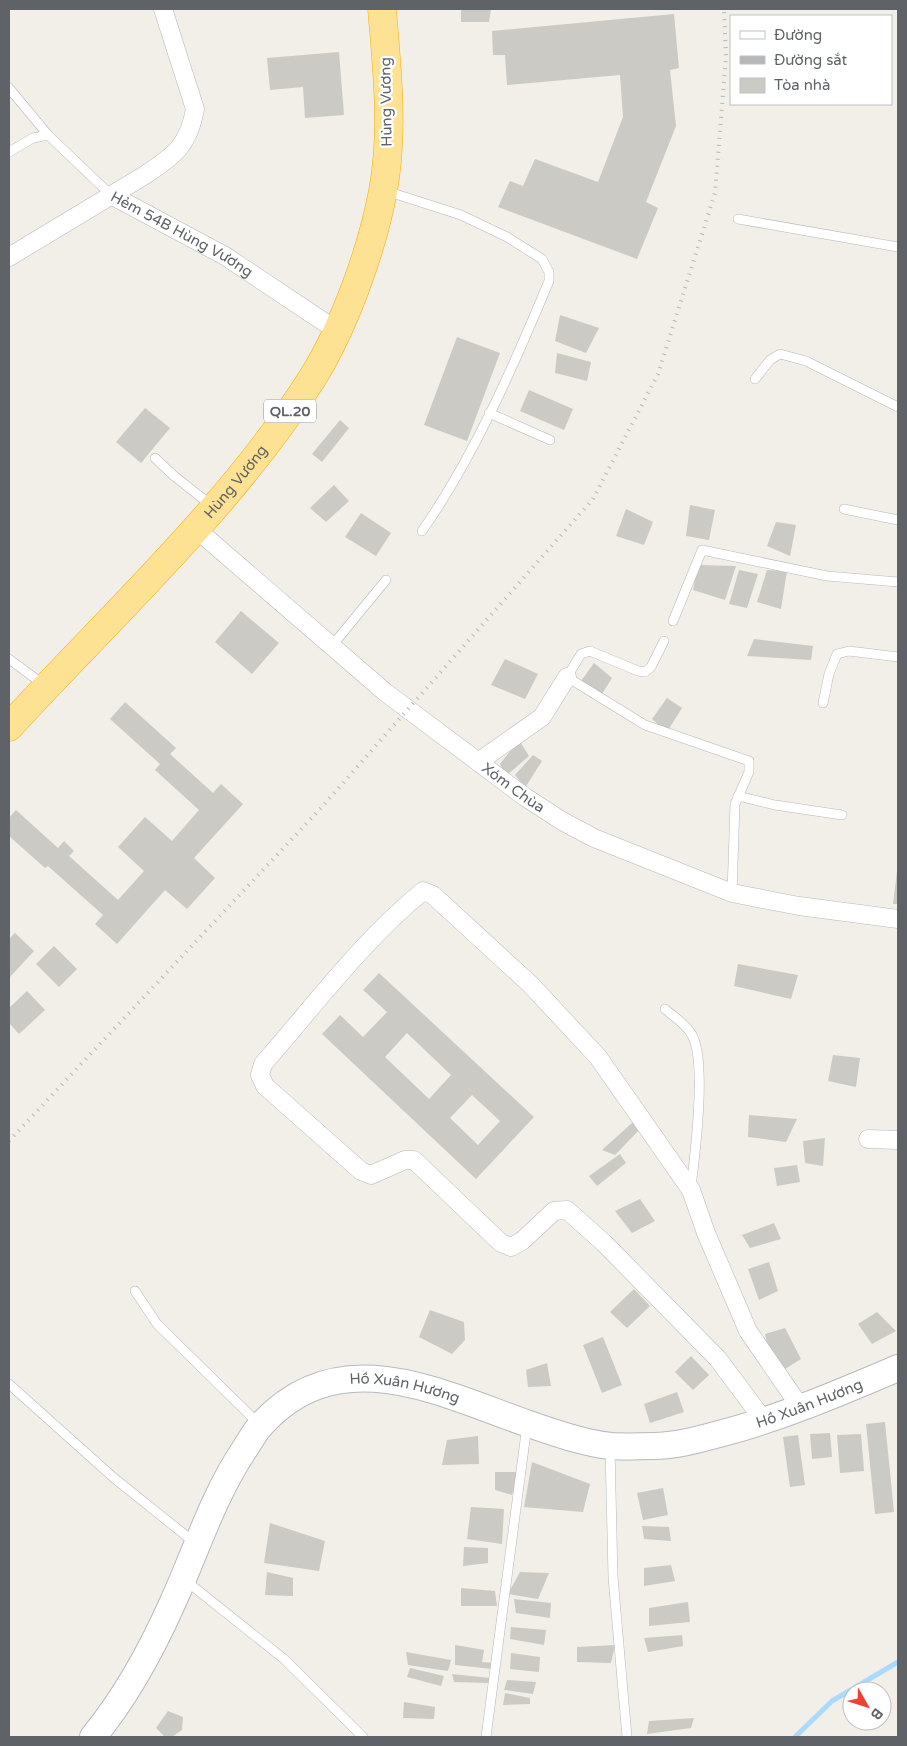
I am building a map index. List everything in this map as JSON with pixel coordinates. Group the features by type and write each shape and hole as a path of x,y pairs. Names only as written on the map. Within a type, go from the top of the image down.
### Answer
{"highway":[{"name":"Hùng Vương","path":"9,727 195,528 274,434 314,376 362,269 383,190 388,86 382,9"}],"main road":[{"name":"Hồ Xuân Hương","path":"93,1737 111,1713 144,1660 234,1464 260,1425 280,1407 304,1392 330,1382 364,1376 408,1382 458,1397 527,1423 610,1446 656,1446 687,1442 764,1422 898,1368"}],"street":[{"path":"9,257 167,161 184,144 193,124 195,109 163,9"},
{"name":"Hẻm 54B Hùng Vương","path":"111,195 225,256 336,330"},
{"name":"Xóm Chùa","path":"195,528 385,692 525,798 562,821 594,838 732,893 799,906 898,919"},
{"path":"478,762 542,717 568,677"},
{"path":"764,1422 718,1359 604,1243 567,1210 554,1211 522,1241 511,1247 500,1243 414,1160 405,1160 371,1174 361,1170 264,1086 260,1075 263,1064 361,951 405,906 423,891 433,895 531,986 598,1057 691,1190 706,1233 748,1331 801,1408"},
{"path":"868,1139 898,1140"}],"lane":[{"name":"Hẻm 54B Hùng Vương","path":"9,88 48,135 111,195"},
{"path":"9,152 33,138 48,135"},
{"path":"383,190 484,225 542,259 546,264 549,281 523,345 452,486 422,531"},
{"path":"738,219 898,247"},
{"path":"755,379 770,360 780,354 806,361 898,407"},
{"path":"489,413 550,440"},
{"path":"155,458 213,507"},
{"path":"844,509 898,520"},
{"path":"673,621 702,550 826,576 898,582"},
{"path":"331,647 386,580"},
{"path":"664,642 651,667 645,672 638,671 590,651 581,654 568,677 645,725 749,761 749,772 738,796 733,822 732,893"},
{"path":"823,703 829,674 837,654 849,651 898,657"},
{"path":"9,658 47,686"},
{"path":"738,796 775,805 842,815"},
{"path":"664,1009 687,1027 693,1037 697,1053 699,1090 691,1190"},
{"path":"135,1291 157,1324 260,1425"},
{"path":"9,1384 114,1478 196,1544"},
{"path":"486,1737 527,1423"},
{"path":"610,1446 613,1569 627,1737"},
{"path":"183,1578 284,1660 363,1737"}],"building":[{"path":"461,9 491,9 489,22 461,22"},
{"path":"674,14 679,68 670,70 676,126 646,202 658,208 637,259 498,207 510,181 523,186 535,159 598,182 623,117 620,75 507,85 505,55 493,55 492,31"},
{"path":"339,52 344,115 305,118 303,87 270,90 267,58"},
{"path":"560,315 599,328 586,353 555,341"},
{"path":"457,337 500,353 467,441 424,425"},
{"path":"557,353 591,362 587,381 555,373"},
{"path":"529,390 573,409 564,430 520,411"},
{"path":"145,408 170,428 141,463 116,442"},
{"path":"340,420 349,428 322,462 312,454"},
{"path":"334,485 349,501 326,522 310,508"},
{"path":"690,505 715,510 709,540 686,536"},
{"path":"626,509 653,522 644,545 616,536"},
{"path":"361,513 391,533 376,556 345,537"},
{"path":"776,522 796,525 790,556 767,546"},
{"path":"698,565 736,566 725,600 693,590"},
{"path":"739,570 758,574 747,608 729,604"},
{"path":"767,570 787,571 781,609 757,602"},
{"path":"241,611 279,643 252,674 215,642"},
{"path":"754,639 813,646 811,660 747,656"},
{"path":"505,659 538,674 525,699 491,685"},
{"path":"594,663 612,678 602,694 581,681"},
{"path":"667,698 682,708 667,732 652,719"},
{"path":"125,702 176,748 170,754 213,793 221,784 243,804 194,858 215,878 187,909 165,890 117,944 95,924 103,915 48,866 45,868 9,836 9,818 16,810 58,848 64,841 74,851 69,856 118,900 144,871 118,847 145,817 172,841 199,810 155,770 160,764 110,719"},
{"path":"519,740 529,756 506,776 500,764"},
{"path":"533,755 542,761 525,788 515,775"},
{"path":"897,871 898,904 893,904"},
{"path":"15,933 34,951 9,978 9,939"},
{"path":"54,946 77,969 59,987 36,964"},
{"path":"738,964 798,975 791,999 734,986"},
{"path":"379,973 534,1117 476,1179 322,1034 340,1015 363,1037 387,1012 363,990","holes":["407,1033 451,1075 429,1099 385,1057","472,1095 500,1121 478,1145 450,1118"]},
{"path":"27,991 45,1010 19,1034 9,1023 9,1008"},
{"path":"833,1055 860,1058 856,1087 828,1081"},
{"path":"749,1115 797,1119 786,1142 748,1137"},
{"path":"633,1122 640,1129 615,1155 602,1150"},
{"path":"825,1138 823,1166 805,1163 803,1141"},
{"path":"620,1154 626,1163 597,1186 589,1176"},
{"path":"797,1165 800,1182 777,1186 774,1168"},
{"path":"640,1199 655,1221 632,1233 615,1211"},
{"path":"774,1223 781,1239 750,1248 742,1235"},
{"path":"769,1262 778,1291 759,1300 748,1269"},
{"path":"634,1289 650,1306 627,1328 610,1312"},
{"path":"430,1310 464,1322 465,1340 452,1354 419,1337"},
{"path":"877,1312 896,1331 872,1344 858,1324"},
{"path":"785,1328 801,1359 785,1369 770,1356 765,1334"},
{"path":"603,1337 622,1385 602,1393 583,1345"},
{"path":"691,1356 709,1375 693,1390 675,1372"},
{"path":"547,1363 551,1386 528,1387 526,1370"},
{"path":"677,1392 684,1412 650,1423 644,1404"},
{"path":"885,1422 894,1512 875,1514 866,1424"},
{"path":"830,1433 832,1457 812,1459 810,1434"},
{"path":"861,1434 864,1471 840,1473 837,1435"},
{"path":"798,1435 805,1485 790,1487 783,1437"},
{"path":"478,1436 479,1464 442,1465 447,1440"},
{"path":"532,1462 590,1484 583,1512 524,1507"},
{"path":"495,1472 519,1472 512,1495 495,1490"},
{"path":"663,1488 668,1515 643,1520 637,1493"},
{"path":"471,1507 504,1509 502,1544 467,1539"},
{"path":"270,1523 325,1541 319,1571 264,1563"},
{"path":"642,1526 669,1527 671,1541 644,1539"},
{"path":"464,1547 488,1548 488,1563 463,1566"},
{"path":"671,1565 675,1581 644,1586 644,1568"},
{"path":"267,1572 293,1578 293,1596 265,1595"},
{"path":"520,1572 549,1573 538,1599 508,1594"},
{"path":"461,1588 495,1591 497,1606 461,1606"},
{"path":"514,1599 551,1603 550,1618 516,1613"},
{"path":"688,1602 690,1622 649,1626 649,1608"},
{"path":"511,1627 546,1630 544,1645 510,1639"},
{"path":"682,1635 683,1646 648,1652 644,1638"},
{"path":"455,1645 484,1650 482,1662 493,1663 492,1669 455,1665"},
{"path":"615,1645 611,1663 577,1662 577,1647"},
{"path":"406,1652 451,1660 448,1671 408,1665"},
{"path":"511,1653 540,1657 539,1672 510,1669"},
{"path":"410,1668 444,1676 441,1686 407,1677"},
{"path":"452,1674 490,1678 489,1683 454,1682"},
{"path":"507,1680 536,1682 533,1694 504,1690"},
{"path":"505,1693 530,1698 530,1704 503,1705"},
{"path":"404,1702 435,1707 434,1719 403,1718"},
{"path":"168,1711 183,1717 182,1730 172,1737 165,1737 156,1728"},
{"path":"694,1718 691,1728 647,1734 649,1721"}],"waterway":[{"path":"795,1737 832,1701 898,1662"}],"railway":[{"path":"9,1141 321,808 593,499 658,374 715,193 726,57 724,9"}]}
